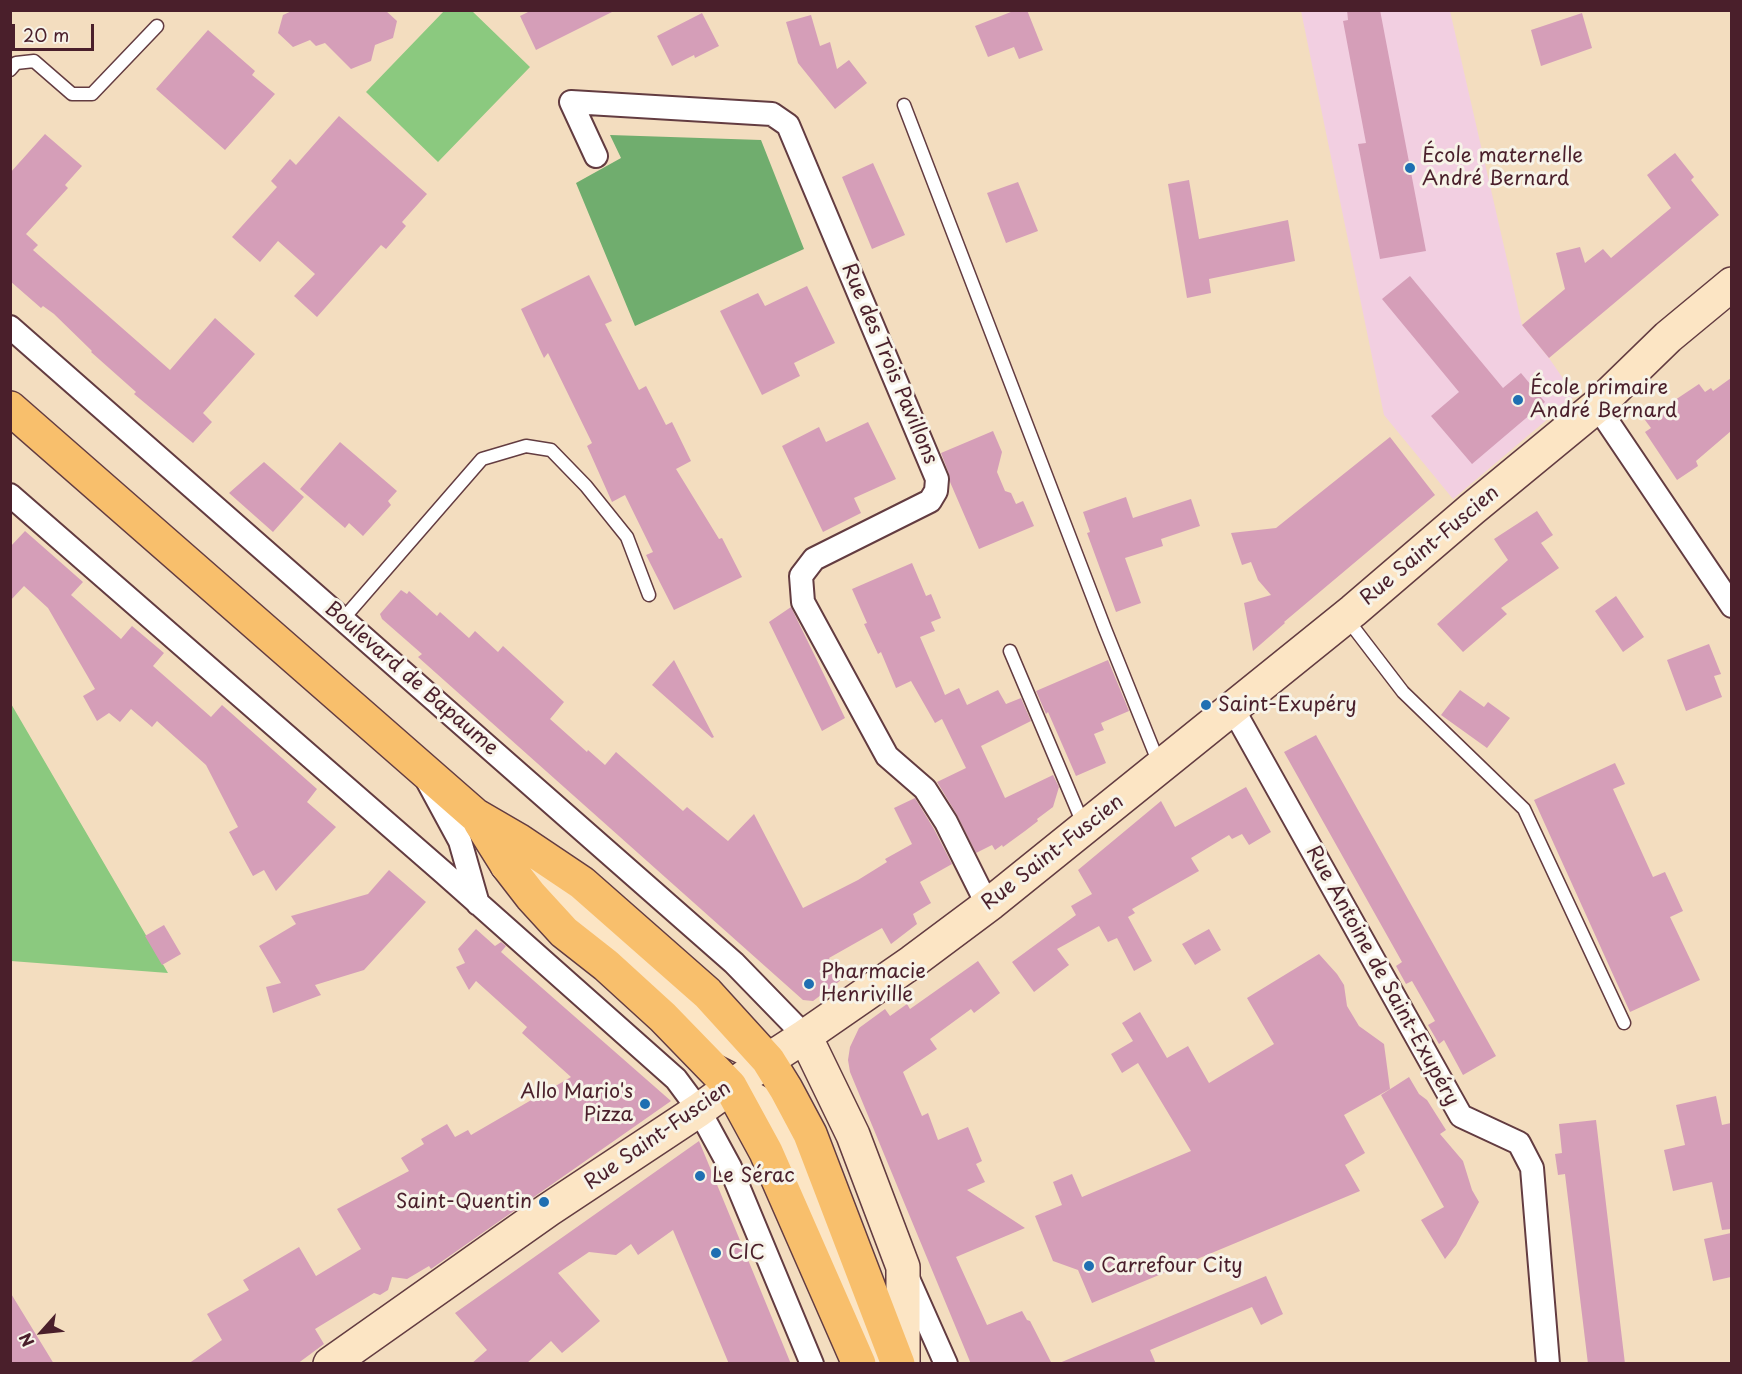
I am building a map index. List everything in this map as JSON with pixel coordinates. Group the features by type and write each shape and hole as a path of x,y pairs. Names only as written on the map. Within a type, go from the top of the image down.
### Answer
{"main road":[{"name":"Rue Saint-Fuscien","path":"330,1364 548,1210 699,1110 730,1086 912,962 991,903 1346,618 1472,509 1597,406 1668,337 1731,284"},
{"path":"10,408 475,815 518,840 582,883 707,993 768,1060 786,1089 816,1149 898,1364"},
{"path":"475,815 531,896 564,932 663,1017 730,1086 770,1160 859,1364"},
{"path":"507,864 564,901 681,997 725,1038 768,1060"},
{"path":"805,1036 854,1135 903,1267 903,1364"},
{"path":"730,1086 767,1107 793,1157 877,1351 889,1364"}],"street":[{"name":"Rue des Trois Pavillons","path":"596,156 571,102 772,114 788,125 937,479 936,491 930,501 814,559 801,576 803,602 887,756 925,789 946,822 981,891 991,903"},
{"name":"Boulevard de Bapaume","path":"10,327 734,963 805,1036"},
{"path":"1597,406 1731,606"},
{"path":"10,495 676,1079 699,1110 730,1167 812,1364"},
{"name":"Rue Antoine de Saint-Exupéry","path":"1233,709 1461,1116 1519,1143 1532,1167 1548,1364"},
{"path":"418,764 460,841 478,905"},
{"path":"903,1267 946,1364"}],"lane":[{"path":"10,70 16,63 34,61 72,93 92,94 157,26"},
{"path":"904,105 1100,618 1161,767"},
{"path":"343,620 482,459 526,446 551,450 586,486 627,537 649,595"},
{"path":"1346,618 1403,693 1524,809 1624,1023"},
{"path":"1010,651 1085,828"}],"shaded area":[{"name":"École maternelle André Bernard","path":"1301,11 1450,11 1522,325 1549,358 1575,396 1453,499 1384,415"}],"green space":[{"path":"444,11 472,11 530,67 438,162 366,92"},
{"path":"610,135 761,140 804,249 635,326 576,183 621,158"},
{"path":"10,702 168,973 11,961"}],"building":[{"path":"294,10 385,10 397,21 393,38 375,45 371,61 351,69 325,43 316,46 310,40 293,47 278,33 283,15"},
{"path":"532,10 616,10 536,50 520,16"},
{"path":"1016,10 1027,10 1043,50 1019,59 1014,47 988,57 975,26"},
{"path":"1347,10 1380,10 1426,251 1380,259 1358,144 1366,143 1343,21 1348,20"},
{"path":"702,13 719,46 672,66 657,36"},
{"path":"1582,13 1592,48 1541,66 1531,30"},
{"path":"811,15 820,46 830,42 837,69 849,60 867,83 835,109 798,63 786,22"},
{"path":"208,30 255,71 252,75 275,94 225,150 156,89"},
{"path":"339,116 427,194 402,222 406,226 386,249 381,245 317,317 294,296 315,274 278,241 260,262 232,237 277,187 271,181 290,159 296,165"},
{"path":"45,134 82,166 65,185 68,188 26,234 38,245 33,250 170,370 215,318 255,354 203,413 212,422 193,443 134,394 136,392 91,352 54,314 43,306 41,308 10,281 10,173"},
{"path":"1675,153 1694,177 1691,180 1719,215 1549,358 1522,325 1565,289 1556,253 1580,247 1585,263 1603,249 1611,258 1671,208 1647,175"},
{"path":"873,163 905,235 872,249 842,177"},
{"path":"1189,180 1199,239 1288,220 1295,261 1209,279 1211,293 1187,298 1168,184"},
{"path":"1018,182 1038,231 1006,243 987,193"},
{"path":"589,275 612,321 605,324 639,390 646,386 666,425 672,422 691,461 676,469 719,539 722,538 742,577 674,610 646,555 653,552 625,495 612,502 587,446 592,443 548,353 544,358 521,309"},
{"path":"1410,276 1503,388 1521,373 1545,402 1472,464 1431,416 1459,392 1382,299"},
{"path":"807,286 835,343 794,363 800,376 762,395 720,311 758,293 765,306"},
{"path":"1731,378 1731,431 1696,461 1698,466 1677,480 1645,432 1651,428 1645,420 1699,384 1705,392 1711,388 1713,391"},
{"path":"868,422 896,479 854,498 861,513 823,532 782,446 819,427 826,442"},
{"path":"993,431 1002,452 997,472 1005,491 1011,493 1016,504 1023,501 1034,526 979,549 950,482 941,453"},
{"path":"1390,437 1435,495 1284,622 1253,651 1244,603 1271,595 1258,580 1251,562 1242,565 1231,533 1276,528"},
{"path":"340,442 397,491 388,501 391,505 363,536 349,523 345,528 300,489"},
{"path":"264,462 304,497 273,532 229,493"},
{"path":"1126,497 1133,518 1191,499 1200,526 1161,539 1163,546 1125,558 1141,603 1116,612 1087,533 1090,532 1083,512"},
{"path":"1537,511 1553,535 1541,543 1559,568 1501,608 1507,614 1463,652 1437,624 1508,560 1494,539"},
{"path":"25,531 83,582 71,595 121,639 132,626 164,653 153,666 211,717 222,705 317,789 307,802 336,827 276,891 264,870 253,876 229,832 238,827 206,765 157,721 152,727 131,709 120,722 109,713 97,721 83,696 95,689 48,608 24,586 10,601 10,547"},
{"path":"912,563 926,596 931,594 941,618 931,622 935,631 920,637 945,695 959,688 967,705 998,690 1006,704 1021,698 1031,721 981,746 1005,798 1053,775 1059,787 1053,807 1025,831 995,850 992,845 976,853 937,782 966,768 942,719 935,723 911,681 896,688 881,652 878,654 864,624 867,623 852,589"},
{"path":"401,590 407,594 409,591 437,616 440,612 469,638 475,631 498,652 503,646 564,702 550,719 605,765 616,752 683,811 687,807 728,841 754,814 803,908 858,880 887,862 885,859 912,844 894,808 915,798 952,864 920,882 931,903 913,914 917,924 891,944 882,928 829,958 841,980 813,1001 803,1000 418,657 422,654 382,619 380,614"},
{"path":"1616,596 1644,637 1623,652 1595,611"},
{"path":"791,607 845,718 822,731 769,622"},
{"path":"1709,644 1721,674 1714,676 1722,697 1686,711 1667,660"},
{"path":"674,660 714,737 712,738 652,685"},
{"path":"1108,660 1129,711 1101,723 1104,730 1094,734 1106,763 1076,776 1048,712 1046,714 1036,691"},
{"path":"1460,690 1484,707 1488,702 1510,718 1487,748 1441,715"},
{"path":"1316,735 1496,1056 1463,1075 1444,1040 1439,1044 1428,1025 1435,1021 1412,981 1406,984 1396,966 1402,962 1284,752"},
{"path":"1615,763 1625,784 1613,789 1653,877 1665,872 1683,911 1670,917 1700,980 1630,1012 1534,800"},
{"path":"1246,787 1271,832 1249,845 1242,834 1232,839 1229,835 1191,858 1199,871 1132,909 1135,913 1128,917 1152,961 1134,971 1117,938 1108,942 1099,926 1057,949 1069,965 1034,992 1012,962 1076,915 1071,906 1092,894 1078,870 1161,801 1175,827"},
{"path":"389,870 426,902 364,970 315,985 321,995 273,1013 266,987 281,983 259,946 296,924 291,916 368,894"},
{"path":"164,925 181,954 162,965 145,936"},
{"path":"476,929 495,946 501,942 506,946 501,952 671,1101 431,1269 429,1266 407,1279 392,1277 388,1290 380,1295 374,1293 315,1329 324,1344 297,1364 188,1364 222,1340 207,1314 249,1290 243,1280 299,1247 316,1276 361,1249 337,1209 409,1171 401,1158 424,1144 421,1139 447,1124 455,1137 468,1130 471,1135 571,1077 522,1033 527,1027 476,981 469,990 456,967 465,963 458,949"},
{"path":"1209,929 1221,950 1195,965 1182,944"},
{"path":"1319,954 1344,985 1347,1006 1359,1026 1384,1044 1390,1089 1344,1115 1365,1153 1345,1165 1360,1191 1092,1303 1078,1270 1053,1261 1035,1216 1062,1205 1053,1182 1072,1174 1082,1197 1191,1151 1138,1063 1122,1073 1111,1054 1133,1041 1122,1023 1140,1012 1167,1058 1188,1046 1209,1083 1274,1044 1247,998"},
{"path":"978,961 1000,993 974,1013 971,1009 930,1039 937,1049 903,1072 922,1116 928,1113 938,1140 968,1127 982,1161 976,1164 985,1182 967,1190 1025,1228 956,1257 987,1325 1022,1311 1030,1321 1052,1364 971,1364 850,1072 848,1060 850,1047 859,1028 885,1009 890,1016 907,1004 910,1009"},
{"path":"1409,1077 1446,1130 1440,1134 1463,1161 1472,1190 1479,1202 1456,1245 1445,1259 1421,1220 1444,1207 1381,1095"},
{"path":"1716,1096 1722,1125 1731,1123 1731,1229 1722,1230 1712,1182 1673,1191 1664,1150 1685,1145 1676,1105"},
{"path":"1596,1120 1625,1364 1588,1364 1565,1174 1558,1175 1555,1154 1562,1153 1559,1124"},
{"path":"699,1141 791,1364 729,1364 673,1230 638,1255 631,1244 616,1255 589,1252 558,1273 600,1321 562,1353 551,1341 526,1364 471,1364 487,1350 455,1313"},
{"path":"1731,1233 1731,1277 1713,1281 1704,1239"},
{"path":"1266,1276 1283,1314 1261,1325 1252,1307 1150,1350 1156,1364 1057,1364"},
{"path":"10,1292 54,1364 10,1364"}],"place":[{"name":"École maternelle André Bernard","path":"1410,168"},
{"name":"École primaire André Bernard","path":"1518,400"},
{"name":"Saint-Exupéry","path":"1206,705"},
{"name":"Pharmacie Henriville","path":"809,984"},
{"name":"Allo Mario's Pizza","path":"645,1104"},
{"name":"Le Sérac","path":"700,1176"},
{"name":"Saint-Quentin","path":"544,1202"},
{"name":"CIC","path":"716,1253"},
{"name":"Carrefour City","path":"1089,1266"}]}
